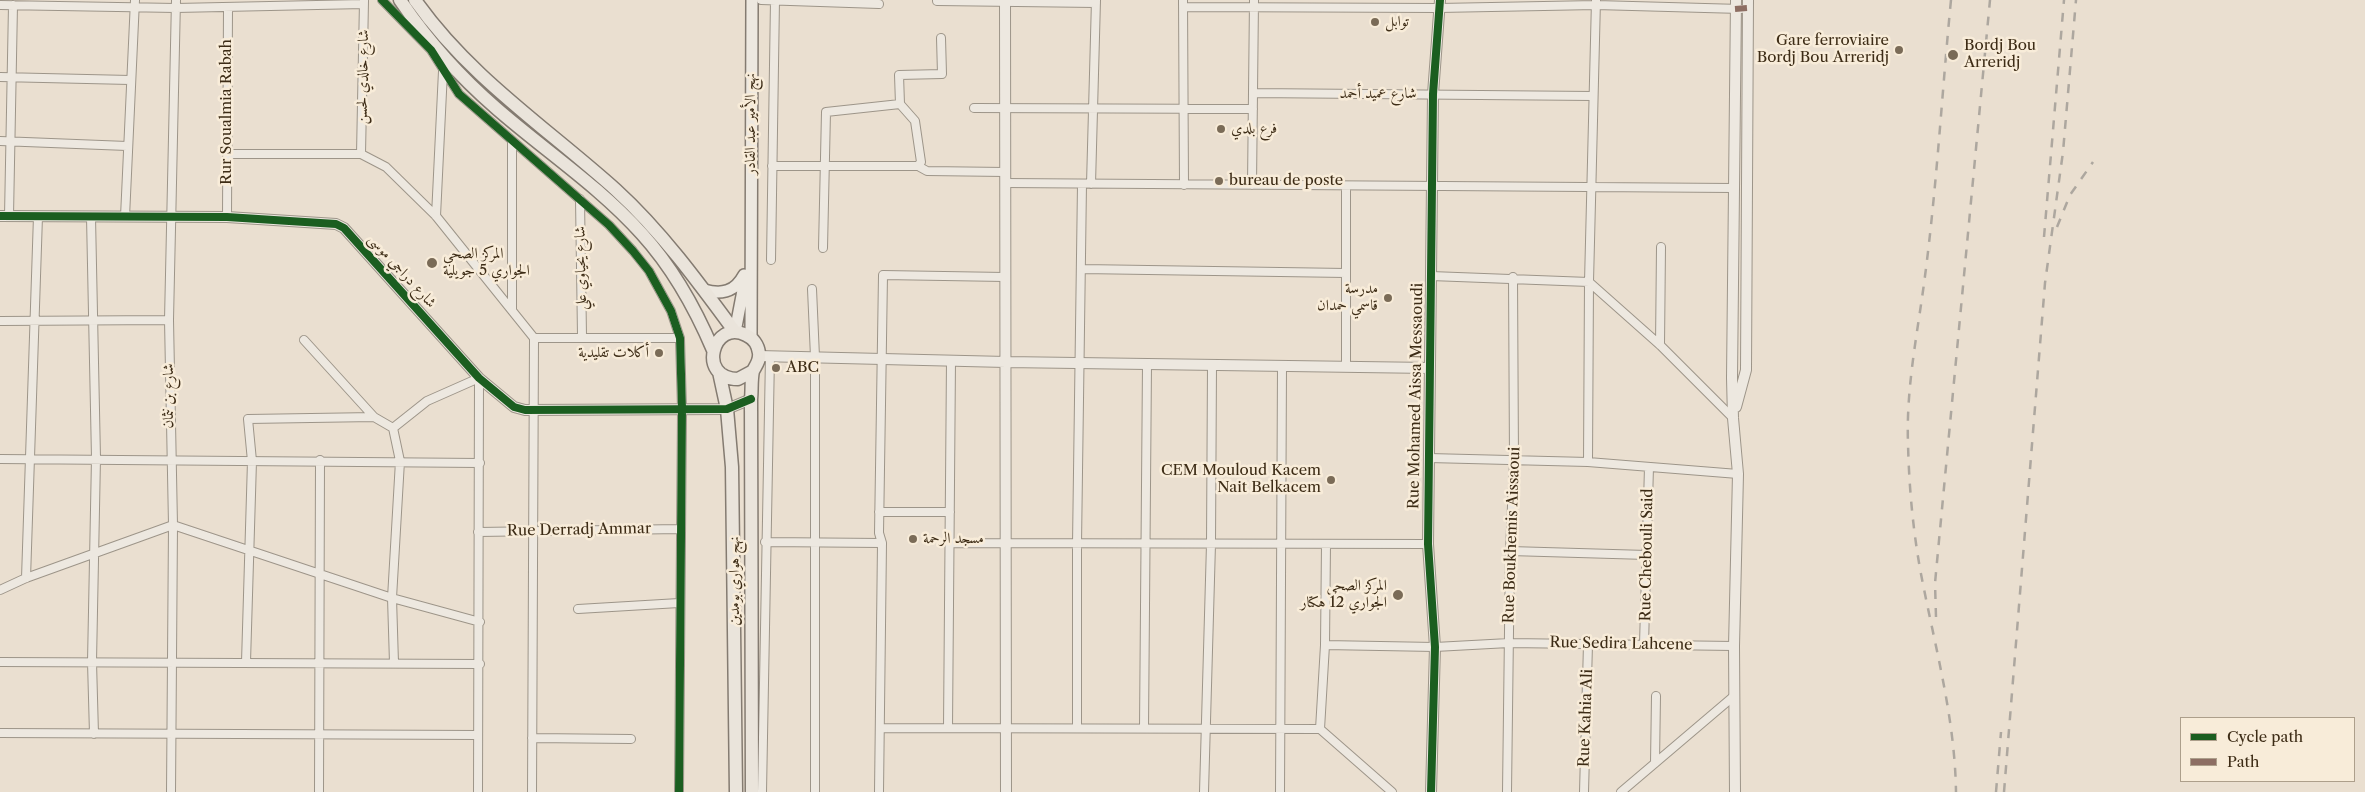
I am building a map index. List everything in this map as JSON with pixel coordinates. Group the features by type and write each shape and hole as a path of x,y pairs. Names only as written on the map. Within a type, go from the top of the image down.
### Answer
{"main road":[{"path":"400,0 445,59 464,78 495,107 606,198 643,235 681,289 713,350 713,361 719,372 726,377 736,379 745,377 753,371 765,356 751,338 735,332 704,290 632,205 490,84 449,44 415,0"},
{"name":"نهج الأمير عبد القادر","path":"751,338 752,0"},
{"name":"نهج الأمير عبد القادر","path":"735,332 750,248"},
{"path":"704,290 720,293 730,291 746,272"},
{"path":"713,350 721,338 735,332"},
{"name":"نهج هواري بومدين","path":"752,792 751,399 753,371"},
{"name":"نهج هواري بومدين","path":"719,372 727,409 732,467 736,792"}],"street":[{"path":"382,0 431,50 459,94 609,225 649,271 671,310 680,338 682,409 679,603 680,792"},
{"path":"761,0 879,4"},
{"path":"771,260 775,0"},
{"path":"1005,0 1006,792"},
{"path":"1252,185 1254,0"},
{"path":"937,1 1096,2 1092,184"},
{"path":"0,5 176,4 228,7 364,2"},
{"name":"شارع خالدي لحسن","path":"361,154 364,2"},
{"path":"1588,462 1589,282 1596,2"},
{"path":"1184,185 1183,3 1254,9 1359,4 1596,2 1748,4 1746,370 1733,418"},
{"path":"125,217 135,4"},
{"name":"شارع بن نثمان","path":"171,792 173,525 170,459 169,320 176,4"},
{"name":"Rue Mohamed Aissa Messaoudi","path":"1432,792 1435,647 1428,544 1433,94 1440,4"},
{"path":"1735,792 1734,646 1738,474 1733,418 1733,188 1736,4"},
{"path":"5,216 11,141 13,5"},
{"name":"Rur Soualmia Rabah","path":"226,217 228,7"},
{"path":"918,166 921,162 914,121 900,104 899,75 942,74 941,38"},
{"path":"436,216 443,71"},
{"path":"0,77 130,80"},
{"name":"شارع عميد أحمد","path":"1253,93 1593,96"},
{"path":"823,248 826,112 900,104"},
{"path":"974,108 1253,109"},
{"path":"0,141 127,146"},
{"path":"512,141 512,310"},
{"path":"227,154 361,154 386,167 436,216 534,338 532,792"},
{"path":"772,166 918,166 927,171 1005,172"},
{"path":"1005,183 1733,188"},
{"path":"1077,728 1077,544 1082,184"},
{"path":"1346,186 1346,366"},
{"name":"شارع يحياوي علي","path":"580,199 582,336"},
{"name":"شارع دراجي موسى","path":"5,216 226,217 325,222 339,225 479,378 514,407 534,410 727,409 751,399"},
{"path":"26,578 32,459 38,216"},
{"path":"91,217 96,458 92,662 94,734"},
{"path":"1660,345 1661,247"},
{"path":"1082,269 1346,273"},
{"path":"879,792 882,543 879,533 879,512 883,275 1004,277"},
{"path":"1431,276 1513,277 1589,282 1660,345 1733,418"},
{"name":"Rue Boukhemis Aissaoui","path":"1507,792 1510,551 1514,461 1513,277"},
{"path":"812,289 815,357 816,542 814,792"},
{"path":"0,321 169,320"},
{"path":"534,338 582,336 680,338"},
{"path":"304,340 374,417 394,428"},
{"path":"762,792 765,356 1006,362 1430,368"},
{"path":"948,727 952,360"},
{"path":"1144,728 1147,364"},
{"path":"1204,792 1211,544 1212,365"},
{"path":"1280,792 1282,366"},
{"path":"394,428 427,401 479,378 480,463 478,532 480,664 478,792"},
{"path":"246,662 252,461 248,419 374,417"},
{"path":"394,428 400,461 392,598 394,663"},
{"path":"0,459 96,458 480,463"},
{"path":"1429,458 1588,462 1738,474"},
{"path":"319,792 320,460"},
{"name":"Rue Chebouli Said","path":"1644,644 1649,467"},
{"path":"879,512 950,512"},
{"path":"0,590 26,578 173,525 392,598 480,622"},
{"name":"Rue Derradj Ammar","path":"478,532 680,529"},
{"path":"765,542 882,543"},
{"path":"950,543 1428,544"},
{"path":"1320,730 1325,645 1326,544"},
{"path":"1510,551 1647,555"},
{"path":"578,609 679,603"},
{"name":"Rue Sedira Lahcene","path":"1325,645 1435,647 1509,643 1734,646"},
{"name":"Rue Kahia Ali","path":"1584,792 1588,644"},
{"path":"0,662 480,664"},
{"path":"1655,763 1656,696"},
{"path":"1621,792 1734,696"},
{"path":"880,728 1006,727 1320,730 1392,792"},
{"path":"0,733 319,736 478,735"},
{"path":"532,738 631,739"}],"railway":[{"path":"1951,0 1929,242 1913,359 1908,443 1910,492 1916,542 1948,710 1955,764 1956,792"},
{"path":"1936,617 1935,583 1990,0"},
{"path":"2044,237 2064,0"},
{"path":"2004,792 2045,283 2063,152 2076,0"},
{"path":"2057,227 2070,195 2093,162"},
{"path":"1996,792 2001,732"}],"marked path":[{"path":"1735,9 1748,8"}],"cycle path":[{"path":"382,0 431,50 459,94 609,225 649,271 671,311 680,338 682,409 679,792"},
{"path":"1431,792 1435,647 1428,544 1433,94 1440,0"},
{"path":"0,216 227,217 336,224 344,228 479,378 514,407 525,410 727,409 751,399"}],"place":[{"name":"توابل","path":"1375,22"},
{"name":"Gare ferroviaire Bordj Bou Arreridj","path":"1899,50"},
{"name":"Bordj Bou Arreridj","path":"1953,55"},
{"name":"فرع بلدي","path":"1221,129"},
{"name":"bureau de poste","path":"1219,181"},
{"name":"المركز الصحي الجواري 5 جويلية","path":"432,263"},
{"name":"مدرسة قاسمي حمدان","path":"1388,298"},
{"name":"أكلات تقليدية","path":"659,353"},
{"name":"ABC","path":"776,368"},
{"name":"CEM Mouloud Kacem Nait Belkacem","path":"1331,480"},
{"name":"مسجد الرحمة","path":"913,539"},
{"name":"المركز الصحي الجواري 12 هكتار","path":"1398,595"}]}
